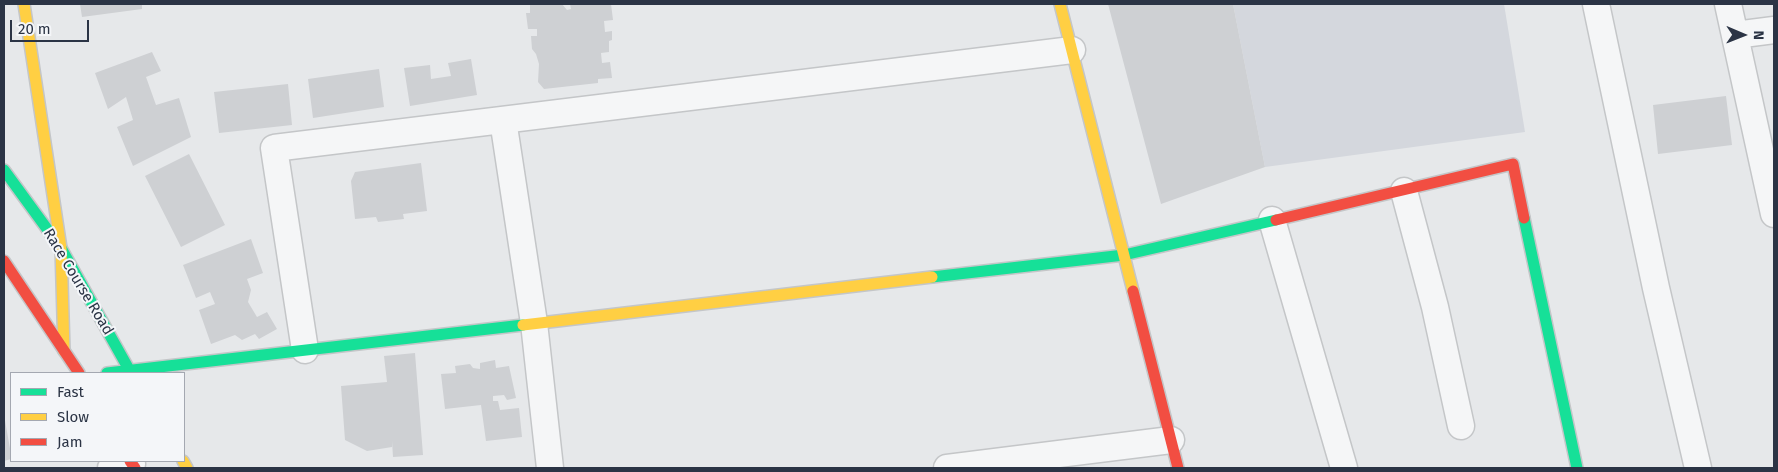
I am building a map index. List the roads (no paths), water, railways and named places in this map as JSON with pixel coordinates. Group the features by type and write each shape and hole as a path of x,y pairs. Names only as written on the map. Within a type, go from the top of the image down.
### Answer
{"street":[{"path":"24,4 61,248 64,350"},
{"path":"1060,4 1178,468"},
{"path":"1596,4 1656,288 1698,468"},
{"path":"1728,4 1769,165 1774,214"},
{"path":"1735,35 1774,30"},
{"path":"305,350 274,148 1072,50"},
{"path":"503,120 534,323 550,468"},
{"path":"130,372 1124,255 1513,164 1577,468"},
{"name":"Race Course Road","path":"4,170 61,248 130,372"},
{"path":"1404,191 1435,307 1461,426"},
{"path":"1272,220 1344,468"},
{"path":"4,261 78,372"},
{"path":"947,468 1171,440"}]}
